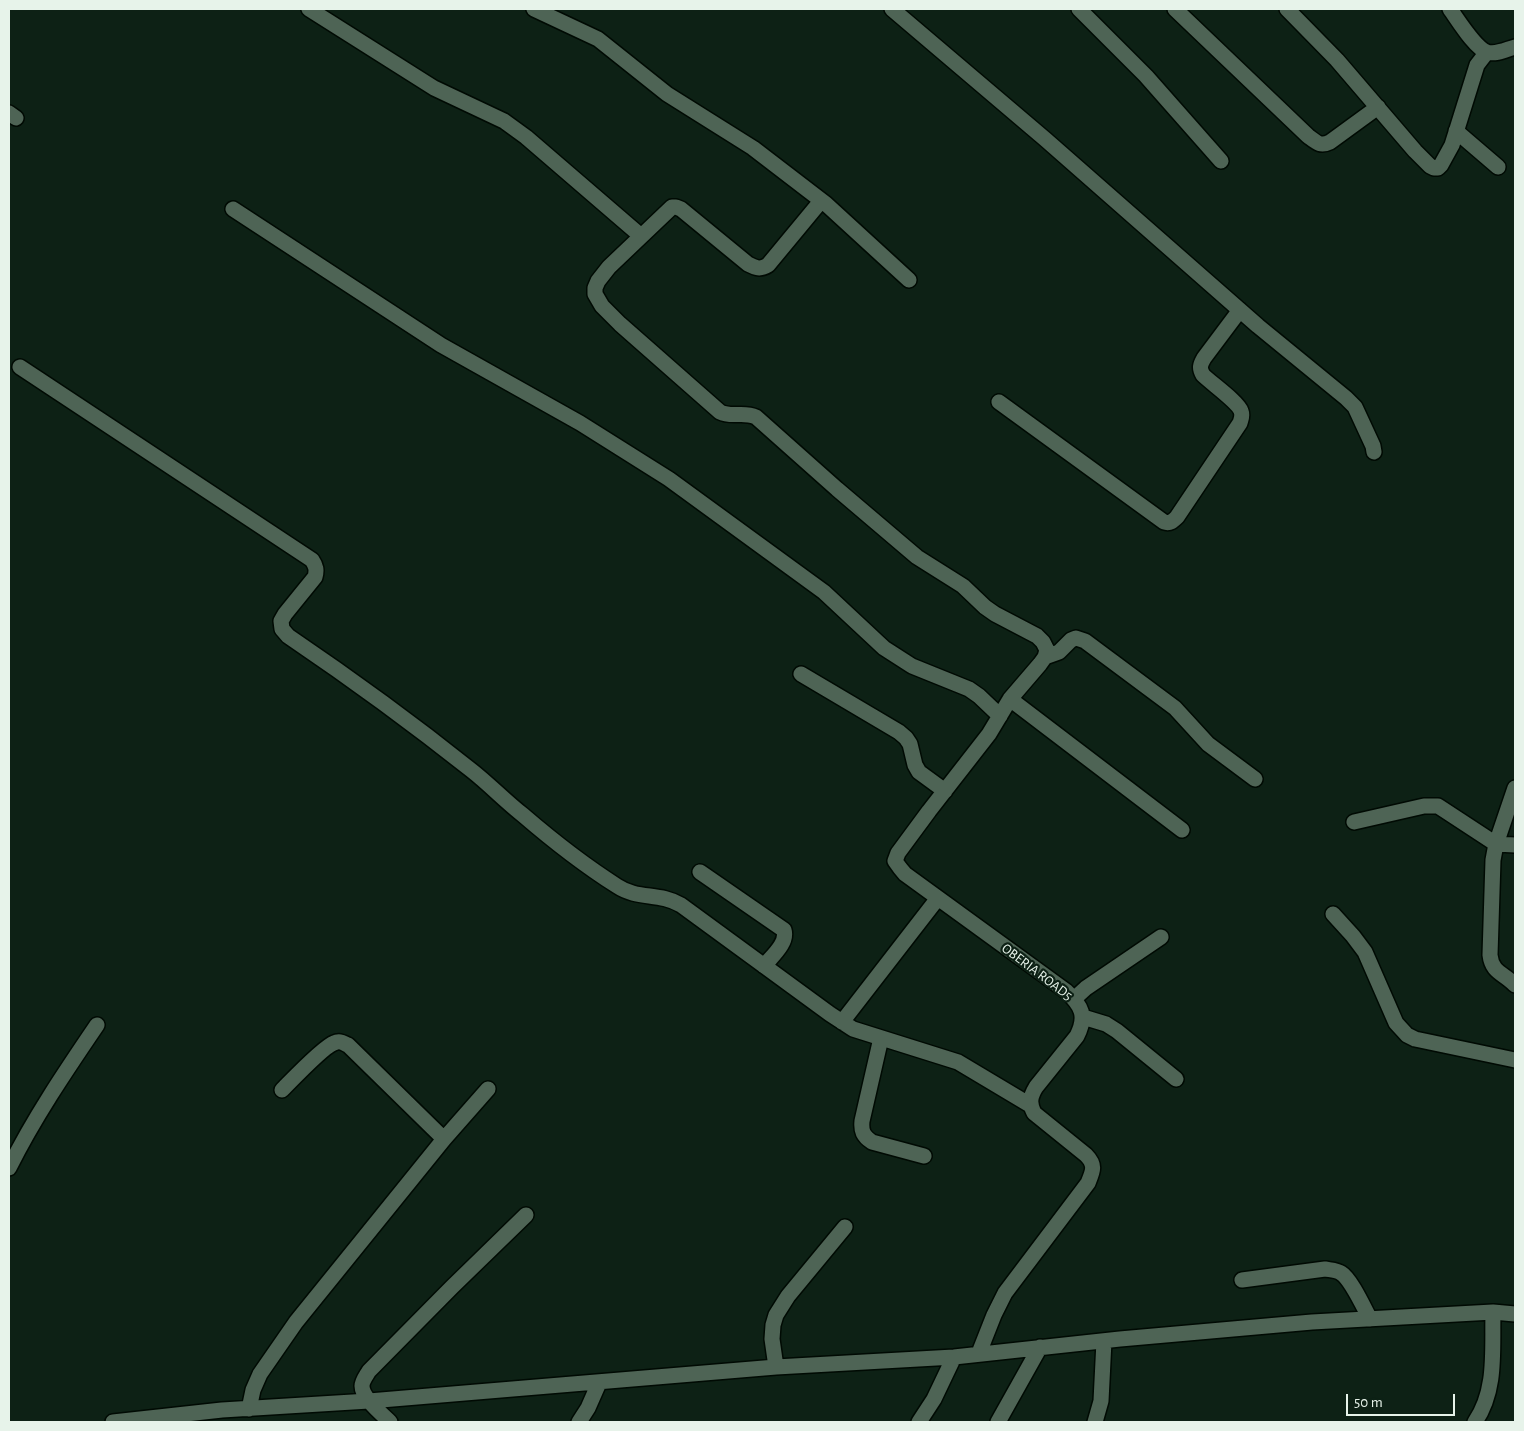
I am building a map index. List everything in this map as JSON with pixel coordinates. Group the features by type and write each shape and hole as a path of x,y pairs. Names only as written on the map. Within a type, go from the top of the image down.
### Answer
{"street":[{"path":"309,9 434,88 504,121 526,137 641,236"},
{"path":"534,9 598,39 667,94 753,148 821,201 909,280"},
{"path":"892,9 1052,145 1240,310 1346,398 1355,407 1374,452"},
{"path":"1080,9 1146,76 1221,161"},
{"path":"1175,9 1317,143 1324,145 1330,142 1378,107"},
{"path":"1287,9 1337,60 1415,151 1434,168 1438,168 1441,165 1452,145 1478,65 1487,52"},
{"path":"1450,9 1476,43 1487,52 1495,53 1515,47"},
{"path":"1456,131 1498,167"},
{"path":"801,674 899,732 910,744 915,765 919,772 945,791 984,742 1010,699 1045,657 1047,650 1037,636 995,614 963,586 917,557 756,417 750,414 725,415 720,412 602,306 595,294 598,281 609,267 667,211 676,207 748,264 756,268 763,268 768,265 821,201"},
{"path":"233,209 441,345 580,423 669,479 818,588 884,648 912,666 969,689 1000,716"},
{"path":"999,402 1164,522 1172,522 1240,423 1241,410 1203,375 1200,370 1200,364 1240,310"},
{"path":"20,367 312,560 317,571 315,577 285,614 281,621 282,630 345,674 472,771 522,815 609,882 637,895 672,899 854,1029 958,1062 1030,1105"},
{"path":"1045,657 1059,652 1071,640 1076,638 1085,641 1175,708 1208,744 1255,779"},
{"path":"1010,699 1182,830"},
{"path":"1515,788 1496,844 1493,860 1490,933 1491,963 1495,970 1515,985"},
{"name":"OBERIA ROAD5","path":"945,791 898,853 895,860 905,874 1066,992 1074,999 1083,1017"},
{"path":"1354,822 1424,806 1438,806 1496,844 1515,845"},
{"path":"700,872 784,930 786,935 784,941 764,966"},
{"path":"842,1022 938,898"},
{"path":"1333,914 1354,936 1365,952 1396,1023 1407,1035 1415,1039 1515,1060"},
{"path":"1074,999 1090,985 1161,936"},
{"path":"979,1353 1005,1293 1088,1183 1093,1170 1092,1160 1034,1113 1030,1105 1031,1095 1036,1087 1077,1036 1082,1027 1083,1017 1106,1024 1117,1031 1176,1079"},
{"path":"9,1168 22,1142 47,1101 97,1025"},
{"path":"882,1038 861,1130 865,1137 872,1142 924,1156"},
{"path":"282,1090 324,1049 333,1043 341,1042 348,1045 444,1140"},
{"path":"249,1408 253,1390 260,1374 296,1322 412,1182 444,1140 488,1089"},
{"path":"390,1422 369,1401 363,1391 362,1386 369,1371 526,1214"},
{"path":"776,1367 772,1339 776,1315 788,1296 845,1228"},
{"path":"1242,1280 1334,1270 1347,1278 1370,1319"},
{"path":"113,1422 222,1410 369,1401 776,1367 954,1356 1312,1322 1493,1312 1515,1314"},
{"path":"1474,1422 1488,1396 1492,1377 1493,1312"},
{"path":"1095,1422 1101,1401 1104,1341"},
{"path":"998,1422 1040,1347"},
{"path":"918,1422 934,1399 954,1356"},
{"path":"579,1422 588,1408 599,1383"}]}
